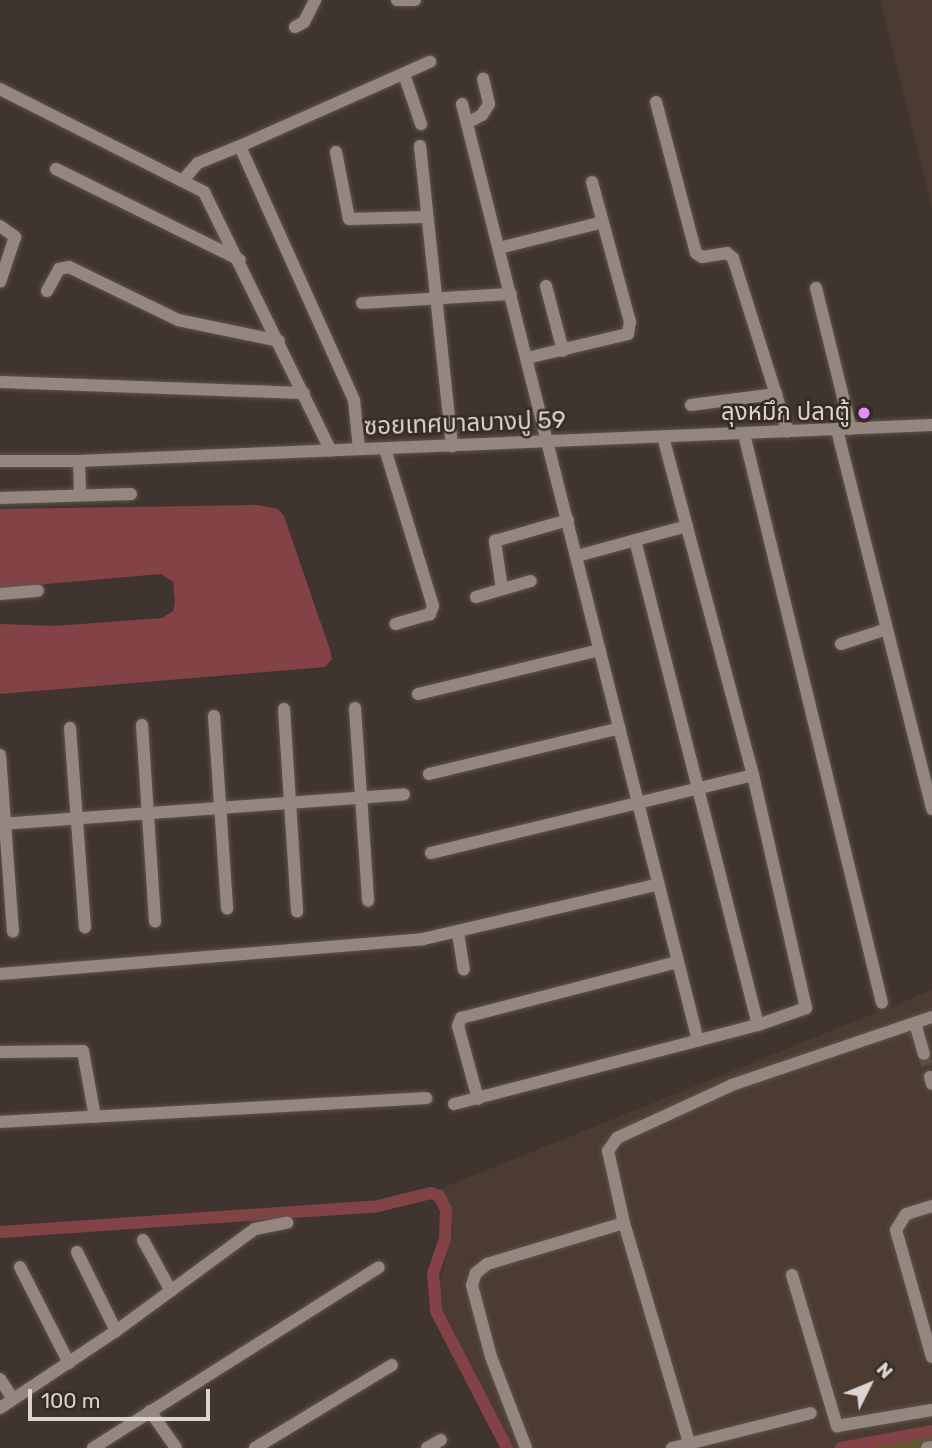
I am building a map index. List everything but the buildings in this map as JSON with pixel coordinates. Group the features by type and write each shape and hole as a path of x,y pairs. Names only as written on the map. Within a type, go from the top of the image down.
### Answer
{"street":[{"path":"295,27 304,22 315,0"},
{"path":"397,0 415,0"},
{"path":"184,179 198,163 430,62"},
{"path":"404,74 421,124"},
{"path":"467,123 482,115 489,104 483,79"},
{"path":"0,89 184,179 210,200 331,451"},
{"path":"656,102 696,253 702,257 727,253 733,258 788,432"},
{"path":"462,104 698,1041"},
{"path":"240,145 354,400 359,449"},
{"path":"420,146 433,299 452,446"},
{"path":"336,152 349,219 426,218"},
{"path":"57,169 240,260"},
{"path":"527,358 624,338 630,328 592,182"},
{"path":"499,248 603,222"},
{"path":"0,226 15,237 0,282"},
{"path":"47,291 59,269 69,267 178,320 279,341"},
{"path":"546,286 563,351"},
{"path":"816,288 851,429"},
{"path":"362,303 510,294"},
{"path":"0,382 304,393"},
{"path":"691,405 776,394"},
{"name":"ซอยเทศบาลบางปู 59","path":"0,461 79,461 932,425"},
{"path":"837,430 932,808"},
{"path":"744,434 882,1003"},
{"path":"454,1104 758,1026 801,1013 808,1001 753,775 663,437"},
{"path":"385,449 433,606 430,614 395,624"},
{"path":"79,461 79,495"},
{"path":"0,498 131,494"},
{"path":"502,589 495,541 568,520"},
{"path":"577,556 687,526"},
{"path":"635,540 758,1026"},
{"path":"476,597 531,581"},
{"path":"0,594 38,591"},
{"path":"842,644 887,629"},
{"path":"418,694 600,650"},
{"path":"355,708 368,901"},
{"path":"284,709 297,912"},
{"path":"214,716 228,909"},
{"path":"142,724 155,922"},
{"path":"70,728 85,927"},
{"path":"429,774 620,728"},
{"path":"0,755 13,932"},
{"path":"431,853 753,775"},
{"path":"3,824 404,794"},
{"path":"0,974 458,933 659,884"},
{"path":"458,933 464,970"},
{"path":"478,1099 458,1026 461,1018 678,962"},
{"path":"689,1443 624,1223 608,1151 617,1138 732,1085 932,1017"},
{"path":"915,1023 924,1054"},
{"path":"0,1052 83,1051 94,1116"},
{"path":"0,1122 426,1098"},
{"path":"932,1206 906,1214 896,1230 932,1357"},
{"path":"0,1408 116,1332 262,1225 287,1223"},
{"path":"526,1448 491,1357 472,1286 475,1273 487,1264 624,1223"},
{"path":"143,1240 171,1291"},
{"path":"77,1252 116,1332"},
{"path":"20,1267 69,1363"},
{"path":"93,1448 379,1267"},
{"path":"792,1275 837,1426 932,1410"},
{"path":"255,1448 391,1365"},
{"path":"0,1379 13,1399"},
{"path":"150,1411 176,1448"},
{"path":"672,1448 811,1413"},
{"path":"427,1448 441,1440"}],"shaded area":[{"path":"880,0 932,0 932,208"},
{"path":"257,505 278,509 284,516 330,650 332,659 325,667 0,694 0,624 55,626 162,618 173,611 175,602 173,582 161,574 0,588 0,509"},
{"path":"932,990 932,1433 846,1448 511,1448 444,1324 439,1288 453,1229 440,1189"},
{"path":"932,1436 932,1448 865,1448"}],"waterway":[{"path":"0,1232 378,1206 431,1193 439,1196 446,1210 445,1239 433,1273 436,1311 507,1448"},
{"path":"841,1448 932,1431"}],"tunnel":[{"path":"924,1054 930,1077"}],"place":[{"name":"ลุงหมึก ปลาตู้","path":"864,413"}]}
